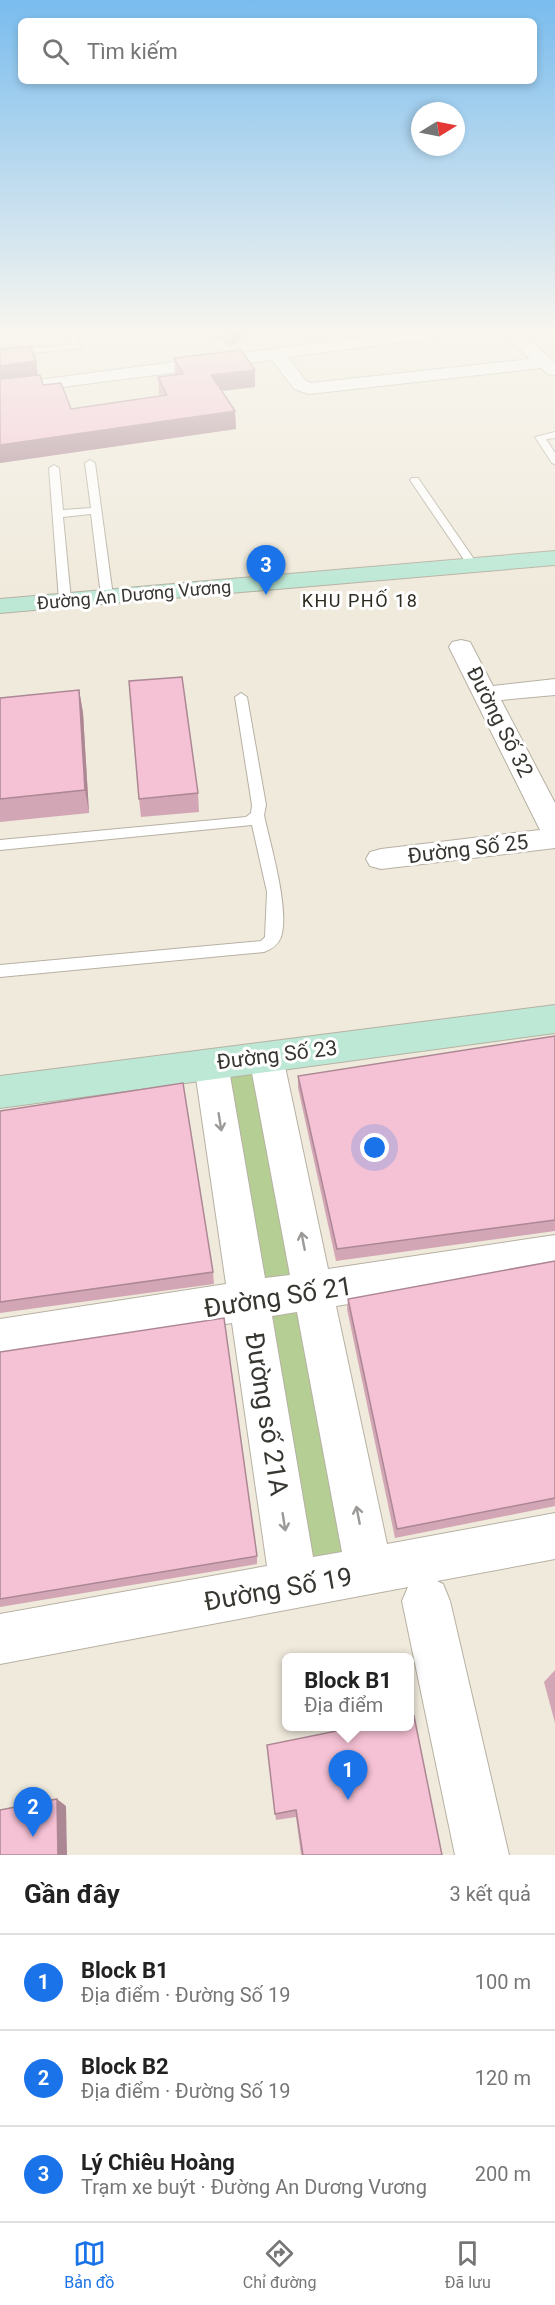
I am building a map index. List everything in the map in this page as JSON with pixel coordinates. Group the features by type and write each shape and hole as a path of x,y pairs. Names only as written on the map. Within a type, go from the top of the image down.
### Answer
{"main road":[{"name":"Đường An Dương Vương","path":"0,606 555,558"},
{"name":"Đường Số 23","path":"0,1092 555,1019"}],"street":[{"name":"Đường Số 32","path":"461,647 555,831"},
{"path":"487,694 555,687"},
{"name":"Đường Số 25","path":"381,859 555,838"},
{"path":"266,1057 369,1572"},
{"name":"Đường số 21A","path":"211,1064 294,1586"},
{"name":"Đường Số 21","path":"0,1339 249,1302 555,1252"},
{"name":"Đường Số 19","path":"0,1639 555,1536"},
{"path":"426,1601 482,1855"}],"lane":[{"path":"555,435 540,437 555,461"},
{"path":"90,463 107,596"},
{"path":"54,468 65,600"},
{"path":"415,480 473,565"},
{"path":"58,514 96,510"},
{"path":"0,971 264,946 271,941 274,935 274,892 257,815 259,805 241,697"},
{"path":"0,844 249,821 257,815"}],"green space":[{"path":"258,1073 299,1282 260,1286 226,1078"},
{"path":"302,1305 351,1560 306,1568 264,1312"}],"building":[{"path":"0,419 183,419 0,445"},
{"path":"182,677 198,793 139,799 129,681"},
{"path":"79,690 85,790 0,799 0,698"},
{"path":"555,1036 555,1220 337,1249 298,1076"},
{"path":"183,1083 213,1272 0,1302 0,1111"},
{"path":"555,1261 555,1498 397,1529 348,1299"},
{"path":"224,1318 257,1556 0,1599 0,1352"},
{"path":"414,1716 442,1855 303,1855 296,1810 275,1814 267,1745 336,1731 414,1731"},
{"path":"57,1799 58,1855 0,1855 0,1810"}],"place":[{"name":"Lý Chiêu Hoàng","path":"266,595"},
{"name":"Block B1","path":"348,1800"},
{"name":"Block B2","path":"33,1837"}],"district":[{"name":"KHU PHỐ 18","path":"360,601"}]}
